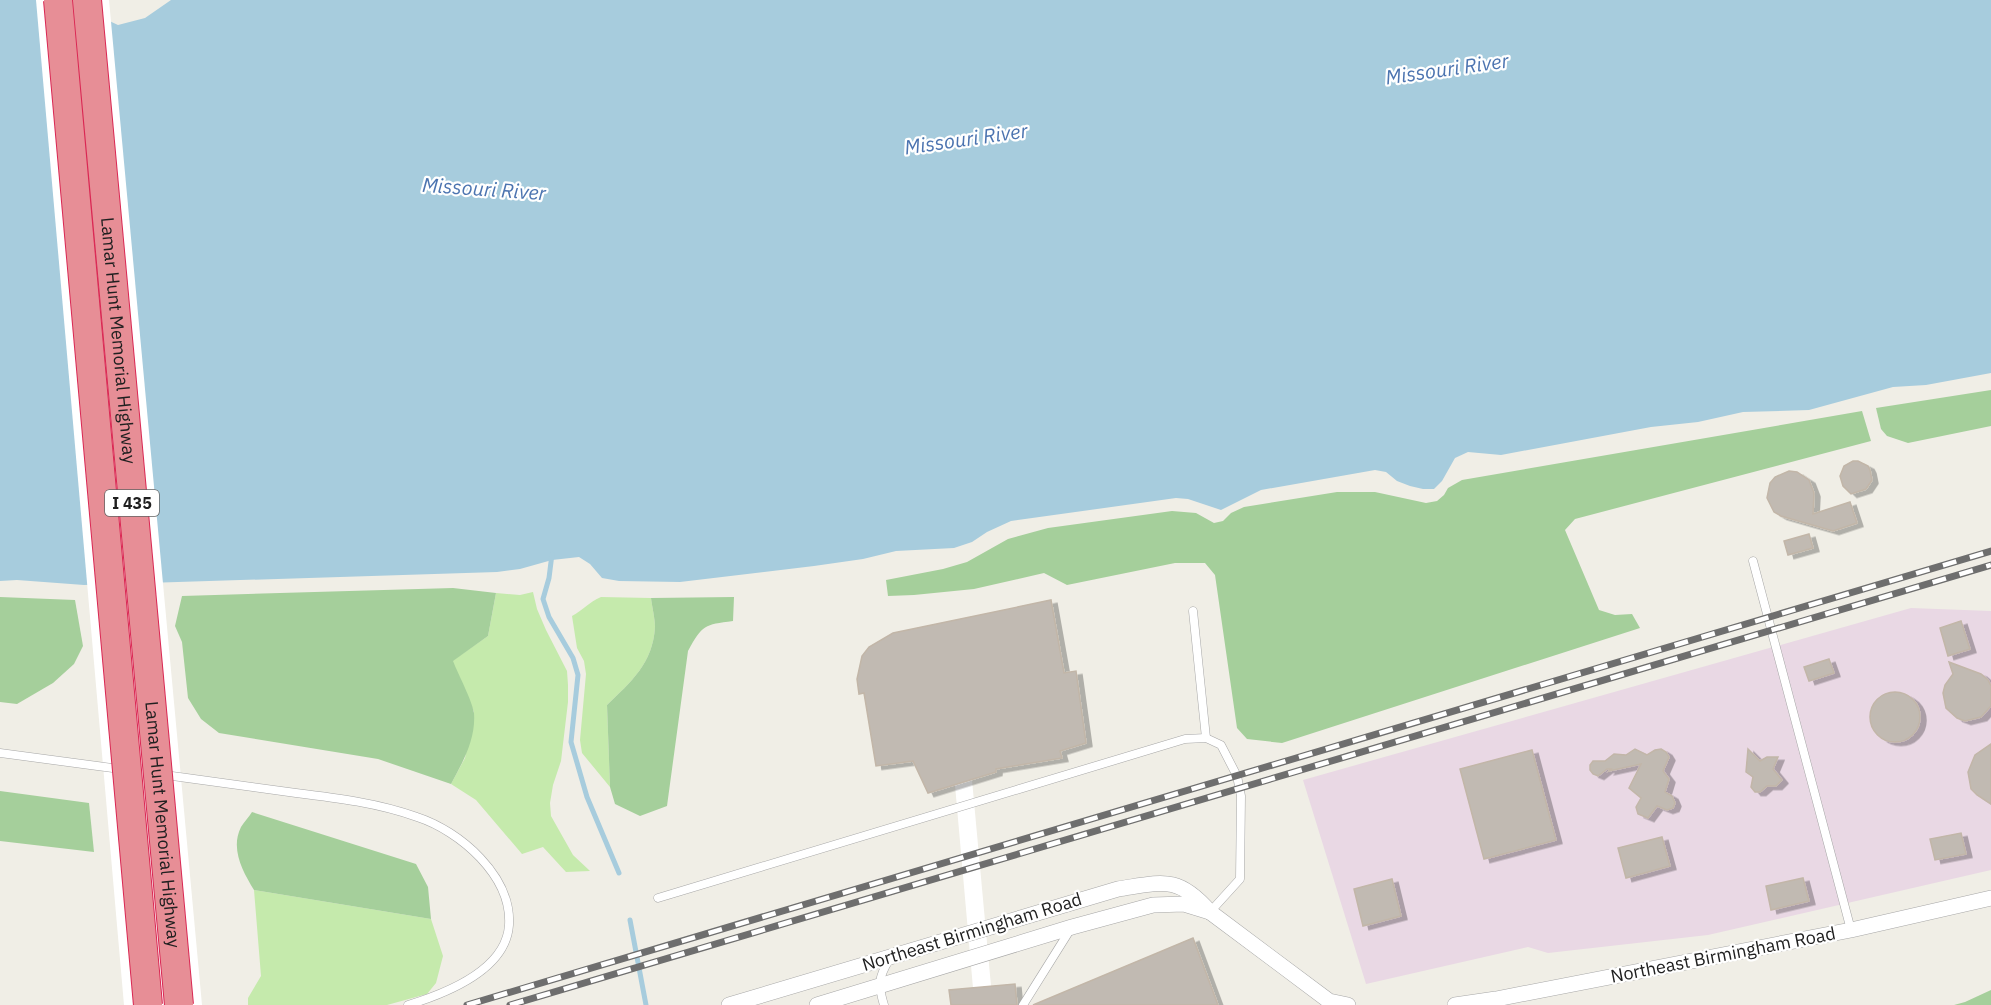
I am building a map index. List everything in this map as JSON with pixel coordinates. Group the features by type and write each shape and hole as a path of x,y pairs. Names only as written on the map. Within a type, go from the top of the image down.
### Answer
{"highway":[{"name":"Lamar Hunt Memorial Highway","path":"58,0 148,1005"},
{"name":"Lamar Hunt Memorial Highway","path":"87,0 179,1005"}],"street":[{"name":"Northeast Birmingham Road","path":"729,1005 1118,889 1159,882 1177,885 1195,895 1210,912 1329,1001 1348,1005"},
{"name":"Northeast Birmingham Road","path":"1455,1005 1495,1002 1851,930 1991,898"},
{"name":"Northeast Birmingham Road","path":"817,1005 1072,927 1153,905 1184,904 1210,912"}],"lane":[{"path":"1753,561 1851,930"},
{"path":"1193,611 1206,738"},
{"path":"658,898 1185,739 1206,738 1221,745 1237,776 1241,796 1240,879 1210,912"},
{"path":"0,753 133,771"},
{"path":"145,773 350,800 388,808 420,817 454,836 477,853 505,897 509,916 508,934 502,948 468,981 428,999 408,1005"},
{"path":"1023,1005 1072,927"},
{"path":"884,1005 878,986 882,971 892,956"}],"shaded area":[{"path":"1911,608 1991,611 1991,870 1708,935 1548,953 1528,947 1366,984 1303,780"}],"green space":[{"path":"1991,390 1991,426 1908,443 1887,436 1881,429 1876,408"},
{"path":"1862,411 1871,441 1575,519 1565,530 1599,610 1615,615 1632,614 1640,628 1282,743 1247,739 1237,728 1215,575 1205,563 1175,563 1067,585 1044,573 974,589 888,596 886,580 967,562 1008,539 1048,528 1172,511 1196,513 1214,523 1223,521 1231,513 1244,507 1337,492 1375,492 1426,503 1437,501 1448,488 1462,480"},
{"path":"453,588 496,593 488,636 453,661 471,701 474,723 468,750 451,784 378,759 219,733 201,719 188,698 182,642 175,626 182,596"},
{"path":"533,592 546,630 567,671 568,702 561,761 550,803 551,816 573,855 590,871 566,872 543,847 522,854 476,800 451,784 465,758 474,712 452,661 488,636 496,593 520,595"},
{"path":"0,597 75,600 83,646 74,664 53,683 17,704 0,702"},
{"path":"601,597 651,598 655,624 653,640 645,661 632,680 607,705 610,787 582,753 580,740 586,674 584,661 577,648 572,616"},
{"path":"734,597 733,621 705,627 697,635 688,651 667,806 640,816 615,804 610,787 607,705 632,680 650,651 655,627 651,598"},
{"path":"0,791 89,803 94,852 0,841"},
{"path":"252,812 416,864 428,887 431,919 254,890 242,868 237,852 241,827"},
{"path":"254,890 431,919 443,956 436,983 427,994 387,1005 248,1005 248,998 261,976"},
{"path":"1991,990 1991,1005 1954,1005 1965,1002"}],"water":[{"name":"Missouri River","path":"0,0 98,0 103,18 118,25 145,18 171,0 1991,0 1991,373 1926,385 1893,387 1809,410 1743,412 1698,422 1651,427 1501,455 1468,452 1455,458 1442,481 1434,489 1410,486 1397,481 1386,472 1375,470 1261,490 1221,510 1188,499 1176,498 1011,521 972,542 954,548 896,551 863,559 680,582 619,581 602,578 590,564 579,557 552,560 520,569 497,572 84,585 17,580 0,581"}],"pier":[{"path":"36,0 109,0 202,1005 124,1005"},
{"path":"972,780 991,986 973,988 955,785"}],"building":[{"path":"1853,461 1868,466 1872,480 1866,489 1851,494 1843,486 1840,476 1844,466"},
{"path":"1789,471 1797,472 1809,480 1814,493 1813,514 1850,502 1857,523 1833,531 1774,512 1767,498 1770,483 1775,477"},
{"path":"1809,534 1813,548 1788,555 1784,541"},
{"path":"1051,600 1064,673 1076,671 1086,743 1060,751 1062,758 996,769 996,772 928,793 913,761 876,766 864,693 859,694 857,679 862,656 869,647 893,633"},
{"path":"1961,621 1970,649 1948,656 1940,628"},
{"path":"1829,659 1834,673 1809,681 1804,667"},
{"path":"1949,662 1981,674 1988,680 1991,686 1991,706 1981,717 1965,721 1957,718 1946,708 1943,693 1945,685 1953,674"},
{"path":"1890,692 1900,692 1913,699 1920,712 1920,722 1913,735 1900,742 1890,742 1881,738 1874,731 1870,722 1870,712 1874,703 1881,696"},
{"path":"1991,744 1991,804 1971,789 1968,772 1975,755"},
{"path":"1635,749 1647,755 1661,749 1669,757 1663,771 1669,779 1665,792 1672,796 1675,803 1673,808 1667,810 1657,806 1648,818 1638,814 1636,807 1641,798 1629,788 1641,764 1609,771 1611,769 1607,769 1598,776 1590,770 1593,761 1605,761 1614,754 1626,755"},
{"path":"1748,749 1760,761 1767,757 1778,757 1773,769 1782,780 1776,786 1767,786 1760,792 1755,792 1751,787 1753,777 1746,772"},
{"path":"1532,750 1556,840 1484,859 1460,769"},
{"path":"1961,833 1966,854 1935,860 1930,839"},
{"path":"1662,837 1670,866 1626,878 1618,848"},
{"path":"1803,878 1809,901 1771,910 1766,886"},
{"path":"1392,879 1401,916 1363,926 1354,889"},
{"path":"1193,938 1218,1005 1033,1005"},
{"path":"1015,984 1017,1005 951,1005 949,990"}],"waterway":[{"path":"552,554 543,599 549,617 573,658 578,675 571,742 587,797 619,873"},
{"path":"630,920 646,1005"}],"railway":[{"path":"467,1005 1991,551"},
{"path":"510,1005 1991,565"}]}
